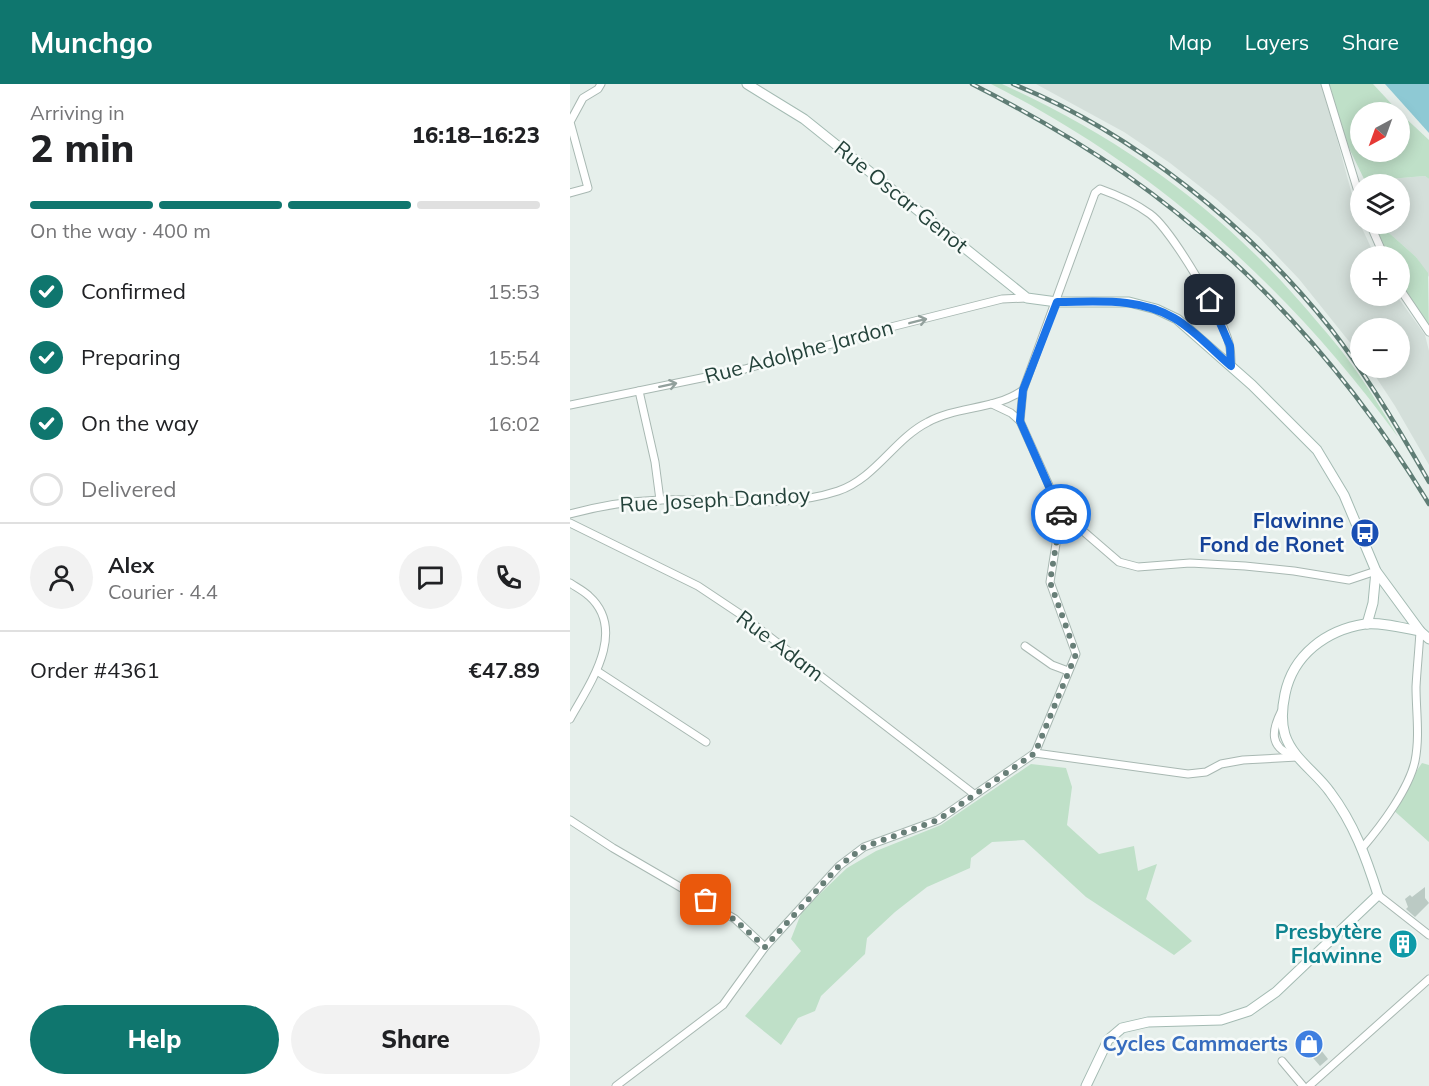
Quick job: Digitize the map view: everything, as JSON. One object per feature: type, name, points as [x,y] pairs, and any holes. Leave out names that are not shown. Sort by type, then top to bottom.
[{"type":"street","points":[[570,193],[588,188],[570,122],[583,98],[598,89],[601,84]]},
{"type":"street","name":"Rue Oscar Genot","points":[[747,84],[804,119],[1027,298]]},
{"type":"street","points":[[1325,84],[1353,174]]},
{"type":"street","points":[[1020,421],[1023,390],[1095,193],[1100,189],[1118,195],[1151,214],[1172,239],[1210,300],[1230,346],[1231,366]]},
{"type":"street","points":[[1027,298],[1057,302],[1129,302],[1156,309],[1177,319],[1284,415],[1322,457],[1344,495],[1376,571],[1420,631],[1429,639]]},
{"type":"street","name":"Rue Adolphe Jardon","points":[[570,405],[745,369],[887,328],[1002,299],[1027,298]]},
{"type":"street","points":[[1410,304],[1429,332]]},
{"type":"street","name":"Rue Joseph Dandoy","points":[[570,514],[597,506],[660,500],[739,502],[797,499],[839,490],[866,476],[911,432],[930,420],[992,404],[1023,390]]},
{"type":"street","points":[[639,391],[655,462],[660,500]]},
{"type":"street","points":[[992,404],[1011,413],[1020,421],[1061,512],[1119,562],[1138,567],[1190,563],[1245,566],[1349,580],[1376,571]]},
{"type":"street","points":[[616,1086],[723,1005],[765,947],[839,866],[864,847],[938,820],[1035,753],[1076,654],[1050,582],[1061,512]]},
{"type":"street","name":"Rue Adam","points":[[570,523],[698,586],[740,614],[974,794]]},
{"type":"street","points":[[1367,624],[1373,603],[1376,571]]},
{"type":"street","points":[[570,583],[590,597],[600,610],[606,626],[606,643],[597,671],[570,719]]},
{"type":"street","points":[[1420,631],[1367,624],[1339,632],[1316,643],[1300,659],[1288,681],[1282,710],[1285,735],[1297,757],[1316,774],[1349,819],[1363,848],[1378,895],[1429,935]]},
{"type":"street","points":[[1363,848],[1397,798],[1415,762],[1418,735],[1416,688],[1420,631]]},
{"type":"street","points":[[1024,645],[1052,665],[1068,671]]},
{"type":"street","points":[[597,671],[706,742]]},
{"type":"street","points":[[1035,753],[1188,774],[1206,772],[1221,764],[1297,757]]},
{"type":"street","points":[[570,820],[613,848],[725,913],[765,947]]},
{"type":"street","points":[[1086,1086],[1108,1040],[1122,1028],[1148,1022],[1221,1020],[1249,1011],[1276,992],[1378,895]]},
{"type":"street","points":[[1309,1086],[1429,978]]},
{"type":"street","points":[[1282,1061],[1303,1086]]},
{"type":"shaded area","points":[[1036,84],[1322,84],[1350,187],[1350,234],[1365,234],[1370,246],[1350,246],[1350,306],[1404,306],[1425,335],[1429,351],[1429,465],[1377,378],[1410,378],[1410,318],[1350,318],[1350,343],[1299,279],[1259,237],[1170,163],[1124,132]]},
{"type":"shaded area","points":[[1425,176],[1429,179],[1429,277],[1410,252],[1410,246],[1404,246],[1390,234],[1410,234],[1410,177]]},
{"type":"green space","points":[[991,84],[1002,84],[1089,129],[1169,181],[1206,210],[1276,275],[1309,312],[1350,362],[1350,375],[1265,282],[1216,236],[1109,153]]},
{"type":"green space","points":[[1325,84],[1373,84],[1390,102],[1350,102],[1350,150],[1335,119]]},
{"type":"green space","points":[[1410,122],[1429,140],[1429,179],[1425,176],[1410,177],[1410,174],[1362,174],[1356,162],[1410,162]]},
{"type":"green space","points":[[1374,234],[1390,234],[1404,246],[1379,246]]},
{"type":"green space","points":[[1410,252],[1428,273],[1429,332],[1410,304]]},
{"type":"green space","points":[[1353,378],[1362,378],[1398,437]]},
{"type":"green space","points":[[1422,763],[1429,765],[1429,842],[1391,808]]},
{"type":"green space","points":[[1031,764],[1066,768],[1072,787],[1067,825],[1099,854],[1134,846],[1138,871],[1157,864],[1146,899],[1192,941],[1174,955],[1086,897],[1024,840],[992,842],[971,858],[970,868],[927,887],[867,938],[865,954],[821,996],[815,1011],[798,1018],[781,1045],[745,1016],[801,951],[791,939],[802,911],[847,868],[876,851],[941,825]]},
{"type":"water","points":[[1385,84],[1429,84],[1429,133],[1410,112],[1410,102],[1401,102]]},
{"type":"building","points":[[1425,887],[1425,898],[1429,903],[1415,917],[1406,909],[1408,907],[1405,899],[1410,895],[1412,897]]},
{"type":"building","name":"Cycles Cammaerts","points":[[1305,1030],[1328,1059],[1320,1066],[1296,1038]]},
{"type":"railway","points":[[972,84],[1050,126],[1107,161],[1214,244],[1294,323],[1331,366],[1399,456],[1429,504]]},
{"type":"railway","points":[[1013,84],[1058,104],[1102,128],[1145,156],[1227,220],[1264,255],[1299,291],[1345,347],[1383,404],[1429,482]]},
{"type":"way so far","points":[[706,900],[735,920],[765,947],[839,866],[864,847],[938,820],[1035,753],[1076,654],[1050,582],[1061,514]]},
{"type":"place","name":"Flawinne Fond de Ronet","points":[[1365,533]]},
{"type":"place","name":"Presbytère Flawinne","points":[[1403,944]]},
{"type":"place","name":"Cycles Cammaerts","points":[[1309,1044]]},
{"type":"route","points":[[1061,514],[1020,421],[1023,390],[1057,302],[1129,302],[1156,309],[1177,319],[1231,366],[1230,346],[1210,300]]}]
